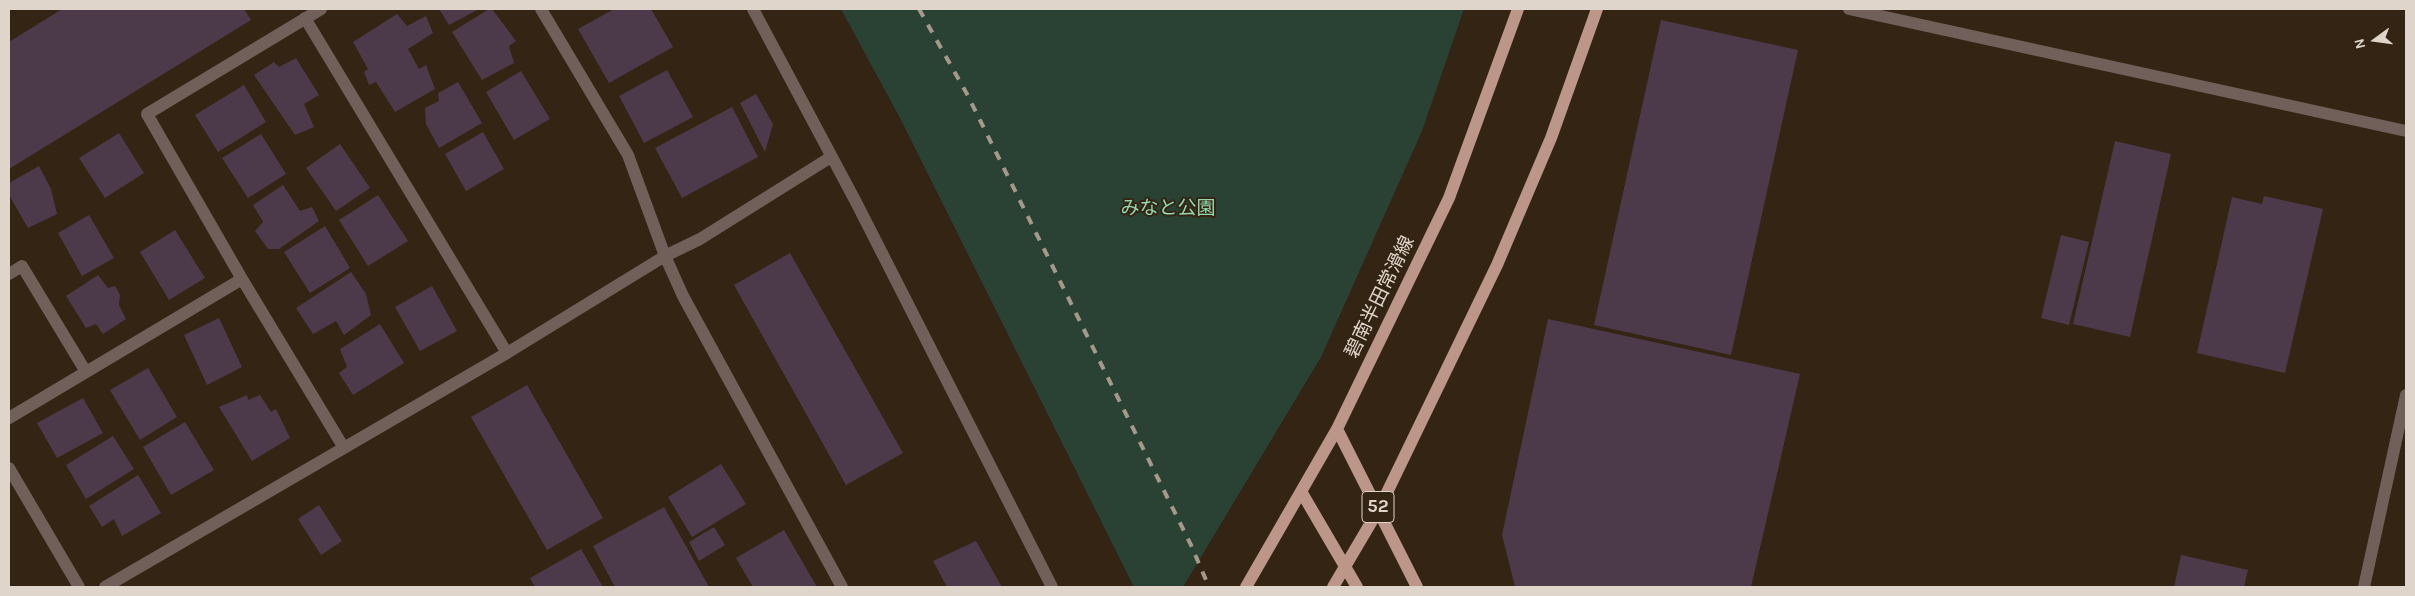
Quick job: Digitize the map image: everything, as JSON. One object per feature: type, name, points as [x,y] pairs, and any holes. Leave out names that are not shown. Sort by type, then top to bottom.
[{"type":"main road","name":"碧南半田常滑線","points":[[1246,587],[1302,493],[1337,429],[1449,198],[1518,9]]},
{"type":"main road","points":[[1333,587],[1346,568],[1379,509],[1496,265],[1551,138],[1597,9]]},
{"type":"main road","name":"52","points":[[1337,429],[1417,587]]},
{"type":"main road","points":[[1302,493],[1357,587]]},
{"type":"street","points":[[321,9],[147,114],[242,279],[344,448]]},
{"type":"street","points":[[541,9],[628,155],[665,256],[683,296],[842,587]]},
{"type":"street","points":[[753,9],[857,204],[1052,587]]},
{"type":"street","points":[[1849,9],[2406,131]]},
{"type":"street","points":[[305,18],[507,353]]},
{"type":"street","points":[[104,587],[507,353],[665,256],[700,239],[831,157]]},
{"type":"street","points":[[9,274],[22,266],[86,372]]},
{"type":"street","points":[[9,418],[242,279]]},
{"type":"street","points":[[2364,587],[2406,395]]},
{"type":"street","points":[[9,468],[79,587]]},
{"type":"green space","name":"みなと公園","points":[[841,9],[1464,9],[1422,131],[1321,357],[1183,587],[1134,587],[900,118]]},
{"type":"building","points":[[62,9],[244,9],[251,20],[9,169],[9,42]]},
{"type":"building","points":[[439,9],[479,9],[449,25]]},
{"type":"building","points":[[492,9],[516,41],[509,46],[514,63],[482,80],[452,32]]},
{"type":"building","points":[[614,9],[651,9],[673,47],[609,83],[578,29]]},
{"type":"building","points":[[397,14],[407,26],[426,16],[433,33],[408,49],[419,69],[426,65],[435,89],[395,112],[376,82],[369,85],[364,72],[368,69],[353,42]]},
{"type":"building","points":[[1661,20],[1798,50],[1731,355],[1594,325]]},
{"type":"building","points":[[296,58],[319,95],[304,104],[314,127],[295,135],[254,75],[274,62],[279,67]]},
{"type":"building","points":[[667,70],[693,117],[644,143],[619,96]]},
{"type":"building","points":[[521,71],[550,119],[514,140],[486,92]]},
{"type":"building","points":[[458,82],[482,123],[439,148],[426,124],[425,108],[439,101],[438,93]]},
{"type":"building","points":[[244,85],[266,122],[218,152],[195,115]]},
{"type":"building","points":[[756,94],[773,124],[765,152],[740,103]]},
{"type":"building","points":[[732,107],[758,157],[682,198],[655,148]]},
{"type":"building","points":[[483,132],[504,169],[466,191],[445,154]]},
{"type":"building","points":[[119,133],[144,173],[105,198],[79,158]]},
{"type":"building","points":[[261,134],[286,174],[248,198],[222,158]]},
{"type":"building","points":[[2115,141],[2171,154],[2130,337],[2073,324]]},
{"type":"building","points":[[340,144],[370,188],[336,211],[306,168]]},
{"type":"building","points":[[39,166],[51,189],[57,214],[28,228],[9,195],[9,183]]},
{"type":"building","points":[[283,185],[300,211],[312,207],[319,221],[279,249],[268,249],[255,231],[263,222],[253,205]]},
{"type":"building","points":[[378,195],[408,241],[368,266],[339,220]]},
{"type":"building","points":[[2264,196],[2323,209],[2285,373],[2197,353],[2232,197],[2262,204]]},
{"type":"building","points":[[89,215],[114,258],[82,276],[58,233]]},
{"type":"building","points":[[325,226],[350,268],[310,293],[284,252]]},
{"type":"building","points":[[175,230],[205,278],[169,300],[140,252]]},
{"type":"building","points":[[2061,235],[2089,242],[2069,325],[2041,318]]},
{"type":"building","points":[[790,253],[903,453],[846,485],[734,285]]},
{"type":"building","points":[[351,272],[366,294],[371,315],[344,335],[336,321],[313,334],[296,308]]},
{"type":"building","points":[[98,275],[108,288],[115,286],[120,295],[119,305],[126,319],[103,334],[96,324],[86,328],[66,296]]},
{"type":"building","points":[[432,286],[457,331],[420,351],[395,307]]},
{"type":"building","points":[[219,318],[242,367],[207,385],[184,335]]},
{"type":"building","points":[[1548,319],[1800,374],[1751,587],[1515,587],[1502,535]]},
{"type":"building","points":[[380,324],[404,363],[353,395],[339,373],[347,367],[340,349]]},
{"type":"building","points":[[148,368],[177,417],[140,440],[110,390]]},
{"type":"building","points":[[527,385],[603,518],[547,550],[471,417]]},
{"type":"building","points":[[247,395],[248,400],[260,395],[271,412],[276,409],[290,438],[252,461],[219,407]]},
{"type":"building","points":[[83,398],[103,433],[57,458],[37,423]]},
{"type":"building","points":[[185,422],[214,470],[171,495],[143,447]]},
{"type":"building","points":[[113,436],[134,469],[86,499],[66,465]]},
{"type":"building","points":[[721,464],[746,504],[692,537],[668,497]]},
{"type":"building","points":[[138,475],[161,513],[122,536],[114,519],[102,527],[89,506]]},
{"type":"building","points":[[319,505],[342,541],[321,555],[298,519]]},
{"type":"building","points":[[664,507],[709,587],[615,587],[593,546]]},
{"type":"building","points":[[714,527],[725,545],[699,561],[689,542]]},
{"type":"building","points":[[784,530],[817,587],[753,587],[736,558]]},
{"type":"building","points":[[976,541],[1002,587],[947,587],[933,561]]},
{"type":"building","points":[[581,549],[603,587],[535,587],[530,578]]},
{"type":"building","points":[[2181,555],[2248,570],[2244,587],[2174,587]]},
{"type":"railway","points":[[919,9],[967,94],[1191,545],[1209,587]]}]
